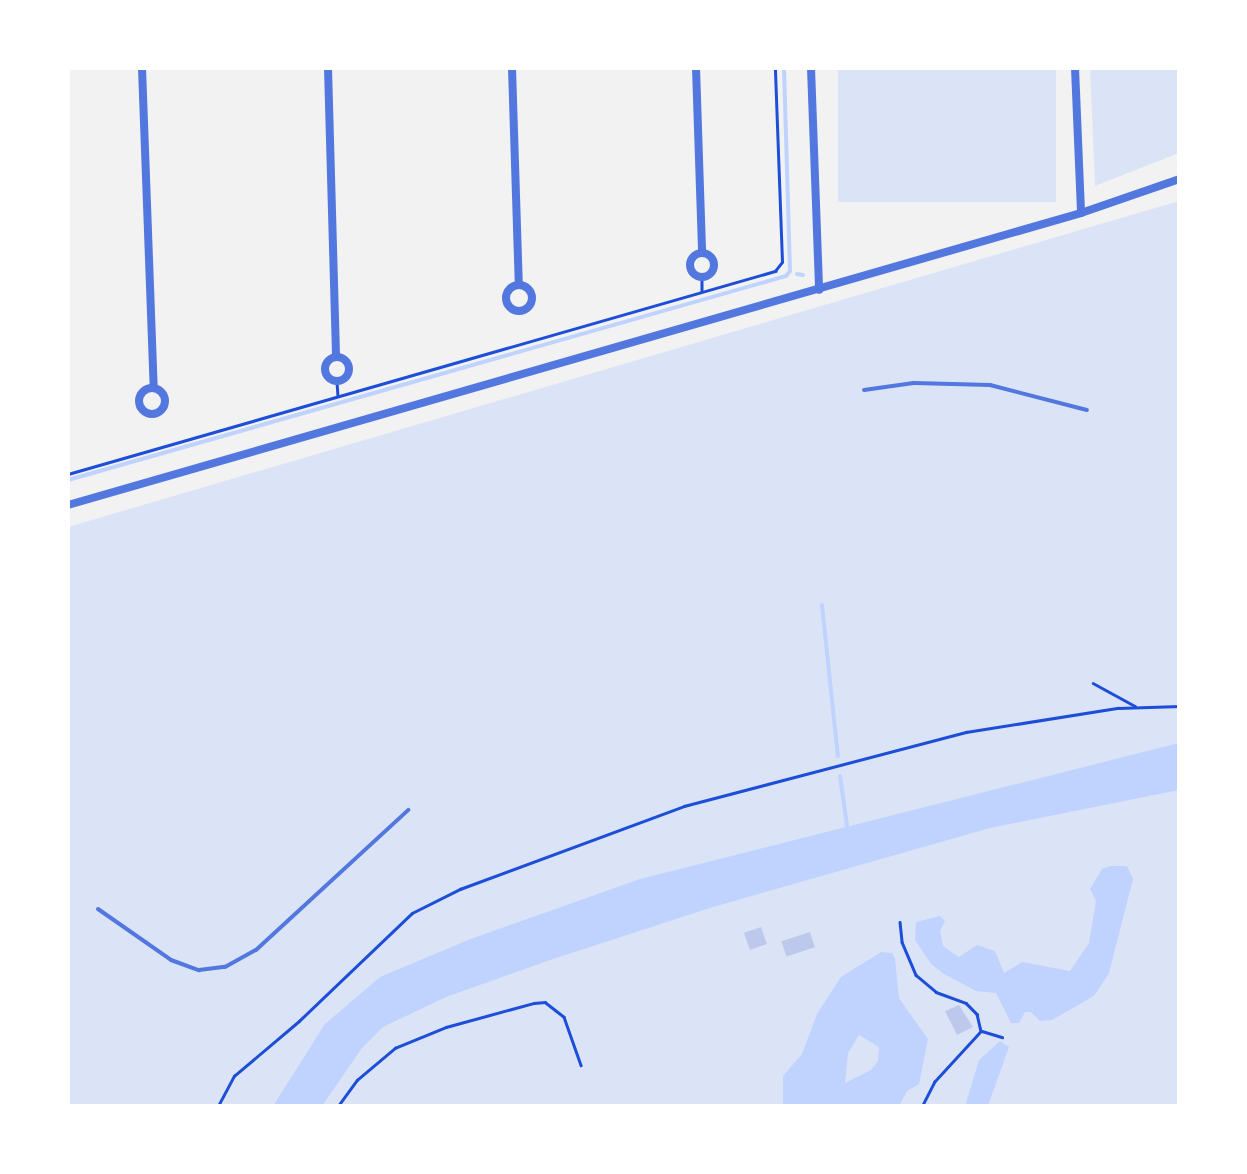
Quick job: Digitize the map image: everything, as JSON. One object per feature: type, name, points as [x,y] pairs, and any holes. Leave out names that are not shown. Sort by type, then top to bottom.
[{"type":"street","points":[[142,68],[154,388]]},
{"type":"street","points":[[328,68],[336,357]]},
{"type":"street","points":[[512,68],[519,285]]},
{"type":"street","points":[[696,68],[702,253],[690,265],[702,277],[710,274],[714,265],[710,256],[702,253]]},
{"type":"street","points":[[811,68],[818,290]]},
{"type":"street","points":[[1076,68],[1081,214]]},
{"type":"street","points":[[68,505],[1081,214],[1180,179]]},
{"type":"street","points":[[336,357],[345,360],[349,369],[346,378],[337,382],[328,378],[324,370],[328,361],[336,357]]},
{"type":"lane","points":[[864,390],[940,382],[990,385],[1087,410]]},
{"type":"lane","points":[[98,909],[172,960],[199,970],[224,967],[256,950],[408,810]]},
{"type":"path","points":[[68,474],[774,271],[782,262],[775,68]]},
{"type":"path","points":[[702,277],[702,292]]},
{"type":"path","points":[[337,382],[338,396]]},
{"type":"path","points":[[1093,684],[1136,707]]},
{"type":"path","points":[[218,1106],[234,1076],[299,1021],[412,913],[460,889],[684,806],[966,732],[1136,707],[1180,706]]},
{"type":"path","points":[[900,922],[902,942],[916,976],[936,992],[966,1003],[977,1014],[981,1031]]},
{"type":"path","points":[[338,1106],[357,1080],[395,1048],[446,1028],[534,1003],[545,1002],[564,1017],[581,1065]]},
{"type":"path","points":[[981,1031],[1002,1037]]},
{"type":"path","points":[[922,1106],[934,1082],[981,1031]]},
{"type":"shaded area","points":[[838,68],[1056,68],[1056,202],[838,202]]},
{"type":"shaded area","points":[[1090,68],[1179,68],[1179,153],[1095,186]]},
{"type":"shaded area","points":[[1179,201],[1179,1106],[68,1106],[68,527]]},
{"type":"water","points":[[1179,743],[1179,790],[990,828],[713,907],[550,960],[446,997],[383,1027],[362,1048],[322,1106],[273,1106],[325,1024],[380,977],[468,940],[640,879]]},
{"type":"water","points":[[1127,866],[1133,879],[1109,973],[1094,996],[1052,1020],[1040,1021],[1031,1012],[1025,1012],[1019,1023],[1011,1023],[996,993],[976,991],[944,974],[931,964],[915,940],[916,922],[940,916],[945,921],[940,931],[943,946],[959,957],[977,945],[995,951],[1004,973],[1022,962],[1070,971],[1089,943],[1096,901],[1090,889],[1102,869]]},
{"type":"water","points":[[881,952],[892,953],[899,998],[928,1039],[919,1084],[907,1091],[899,1106],[783,1106],[783,1076],[802,1054],[817,1014],[841,977]],"holes":[[[859,1035],[879,1047],[878,1061],[871,1070],[845,1083],[848,1053]]]},
{"type":"water","points":[[1000,1041],[1009,1047],[988,1106],[965,1106],[979,1060]]},
{"type":"building","points":[[761,927],[767,944],[750,950],[744,933]]},
{"type":"building","points":[[810,932],[815,947],[786,956],[781,941]]},
{"type":"building","points":[[959,1005],[973,1027],[957,1035],[945,1011]]},
{"type":"waterway","points":[[68,480],[786,276],[790,271],[784,68]]},
{"type":"waterway","points":[[797,274],[803,275]]},
{"type":"waterway","points":[[822,605],[838,756]]},
{"type":"waterway","points":[[840,776],[847,826]]}]
